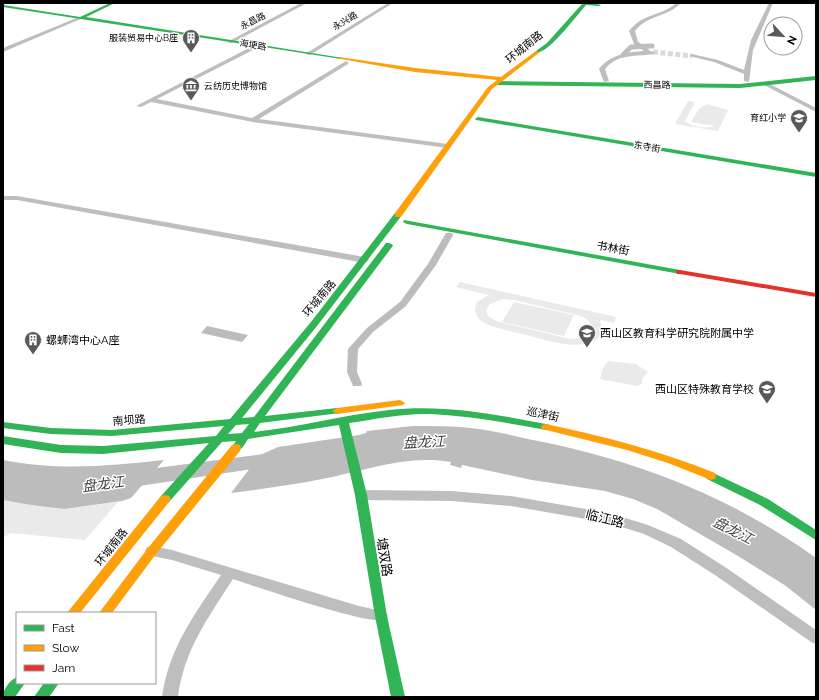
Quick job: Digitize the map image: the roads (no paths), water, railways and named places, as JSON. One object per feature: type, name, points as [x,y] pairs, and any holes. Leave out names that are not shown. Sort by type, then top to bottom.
[{"type":"main road","points":[[78,19],[113,3]]},
{"type":"main road","points":[[581,3],[596,4]]},
{"type":"main road","name":"环城南路","points":[[447,164],[505,81],[549,44],[584,3]]},
{"type":"main road","name":"环城南路","points":[[540,63],[565,39],[596,4]]},
{"type":"main road","name":"海埂路","points":[[3,8],[415,70],[505,81]]},
{"type":"main road","name":"海埂路","points":[[78,19],[251,49],[426,76],[505,81]]},
{"type":"main road","name":"环城南路","points":[[74,612],[163,501],[220,439],[365,260],[490,88],[528,72]]},
{"type":"main road","name":"西昌路","points":[[505,81],[606,81],[816,74]]},
{"type":"main road","name":"西昌路","points":[[505,81],[711,86],[766,84],[816,78]]},
{"type":"main road","name":"东寺街","points":[[478,119],[816,175]]},
{"type":"main road","name":"书林街","points":[[407,222],[816,296]]},
{"type":"main road","points":[[106,612],[152,551],[231,454],[393,240]]},
{"type":"main road","name":"巡津街","points":[[257,420],[398,403],[459,405],[497,410],[593,430],[642,443],[685,457],[718,470],[754,487],[816,525]]},
{"type":"main road","name":"巡津街","points":[[244,437],[389,413],[430,411],[454,412],[506,419],[615,444],[662,458],[713,476],[764,502],[816,536]]},
{"type":"main road","name":"南坝路","points":[[3,425],[51,431],[112,433],[257,420]]},
{"type":"main road","name":"塘双路","points":[[343,421],[361,495],[381,616],[398,697]]},
{"type":"main road","points":[[47,447],[57,440],[57,436],[51,431]]},
{"type":"main road","points":[[3,440],[61,449],[103,450],[244,437]]},
{"type":"main road","points":[[7,697],[17,684]]},
{"type":"main road","points":[[41,697],[51,684]]},
{"type":"street","name":"永昌路","points":[[230,42],[305,3]]},
{"type":"street","name":"永兴路","points":[[308,54],[391,3]]},
{"type":"street","points":[[606,81],[602,69],[606,63],[623,55],[651,50],[636,43],[632,31],[637,23],[648,17],[671,10],[679,3]]},
{"type":"street","points":[[692,56],[722,63],[747,77],[751,44],[771,3]]},
{"type":"street","points":[[3,50],[78,19]]},
{"type":"street","points":[[139,106],[251,49]]},
{"type":"street","points":[[253,120],[346,63]]},
{"type":"street","points":[[766,84],[816,110]]},
{"type":"street","points":[[150,100],[253,120],[448,146]]},
{"type":"street","points":[[3,198],[17,198],[365,260]]},
{"type":"street","name":"临江路","points":[[361,495],[452,496],[511,501],[609,518],[648,530],[676,543],[720,571],[816,638]]},
{"type":"street","points":[[152,551],[359,612],[381,616]]},
{"type":"street","points":[[170,697],[171,680],[181,650],[230,573]]},
{"type":"water","points":[[207,326],[248,335],[242,342],[201,333]]},
{"type":"water","points":[[413,426],[449,426],[481,429],[548,443],[620,462],[654,473],[721,501],[785,537],[816,558],[816,610],[786,586],[657,509],[633,499],[605,491],[532,480],[462,465],[461,468],[450,465],[451,462],[419,460],[386,464],[338,476],[299,483],[231,493],[260,455],[278,447],[359,435],[366,433],[367,431]]},
{"type":"water","points":[[3,460],[44,465],[103,466],[164,460],[131,498],[122,501],[64,509],[3,500]]},
{"type":"waterway","points":[[357,384],[352,372],[353,349],[370,330],[403,304],[432,265],[449,235]]},
{"type":"waterway","name":"盘龙江","points":[[126,480],[279,459]]},
{"type":"tunnel","points":[[653,52],[692,56]]},
{"type":"place","name":"服装贸易中心B座","points":[[191,53]]},
{"type":"place","name":"云纺历史博物馆","points":[[191,101]]},
{"type":"place","name":"育红小学","points":[[799,133]]},
{"type":"place","name":"西山区教育科学研究院附属中学","points":[[587,348]]},
{"type":"place","name":"螺蛳湾中心A座","points":[[33,355]]},
{"type":"place","name":"西山区特殊教育学校","points":[[767,404]]}]
